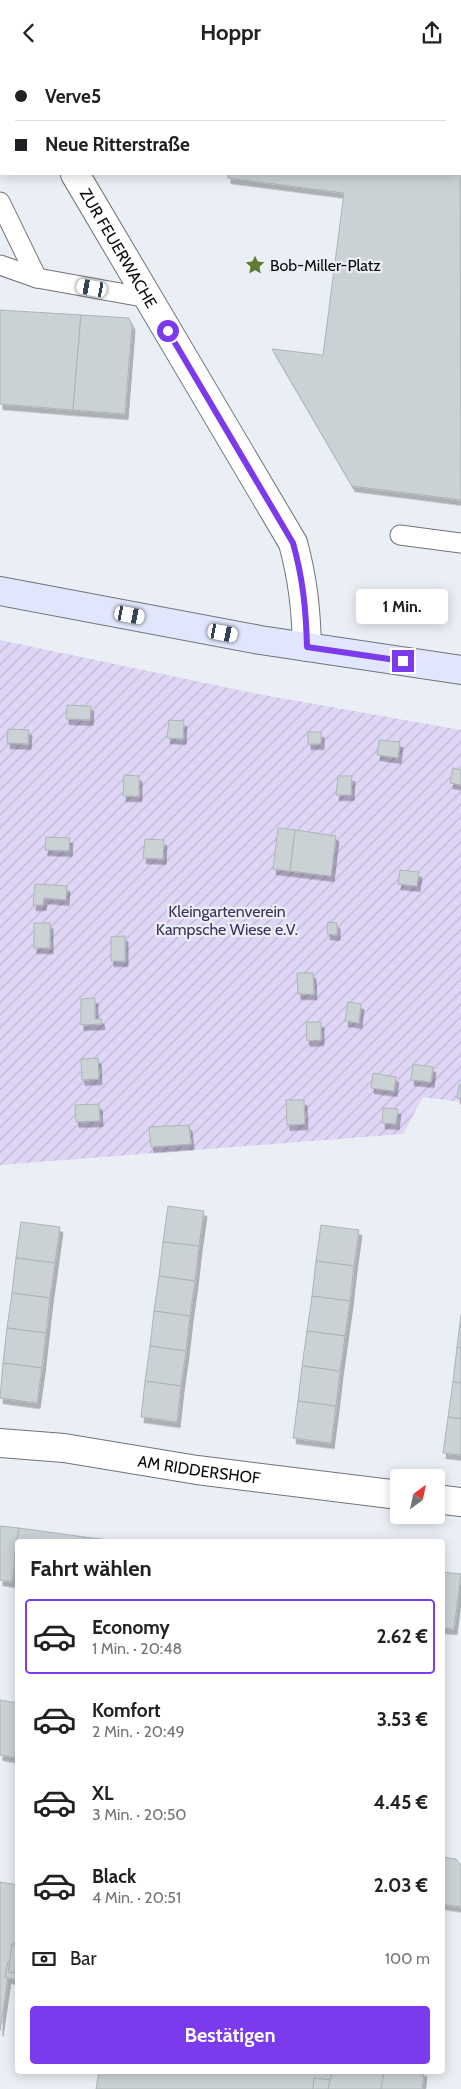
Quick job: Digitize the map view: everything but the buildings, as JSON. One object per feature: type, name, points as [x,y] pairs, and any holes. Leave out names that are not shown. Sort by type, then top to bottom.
[{"type":"main road","points":[[0,591],[307,647],[461,670]]},
{"type":"street","name":"ZUR FEUERWACHE","points":[[76,175],[293,543],[302,578],[306,611],[307,647]]},
{"type":"street","name":"AM RIDDERSHOF","points":[[0,1443],[64,1448],[197,1469],[390,1494]]},
{"type":"street","points":[[445,1500],[461,1502]]},
{"type":"lane","points":[[0,202],[37,278]]},
{"type":"lane","points":[[0,265],[37,278],[148,298]]},
{"type":"lane","points":[[400,535],[461,543]]},
{"type":"green space","name":"Kleingartenverein Kampsche Wiese e.V.","points":[[0,640],[253,693],[461,730],[461,1102],[423,1097],[403,1134],[0,1165]]},
{"type":"place","name":"Bob-Miller-Platz","points":[[255,265]]},
{"type":"route","points":[[168,331],[293,543],[302,578],[306,611],[307,647],[403,661]]}]
